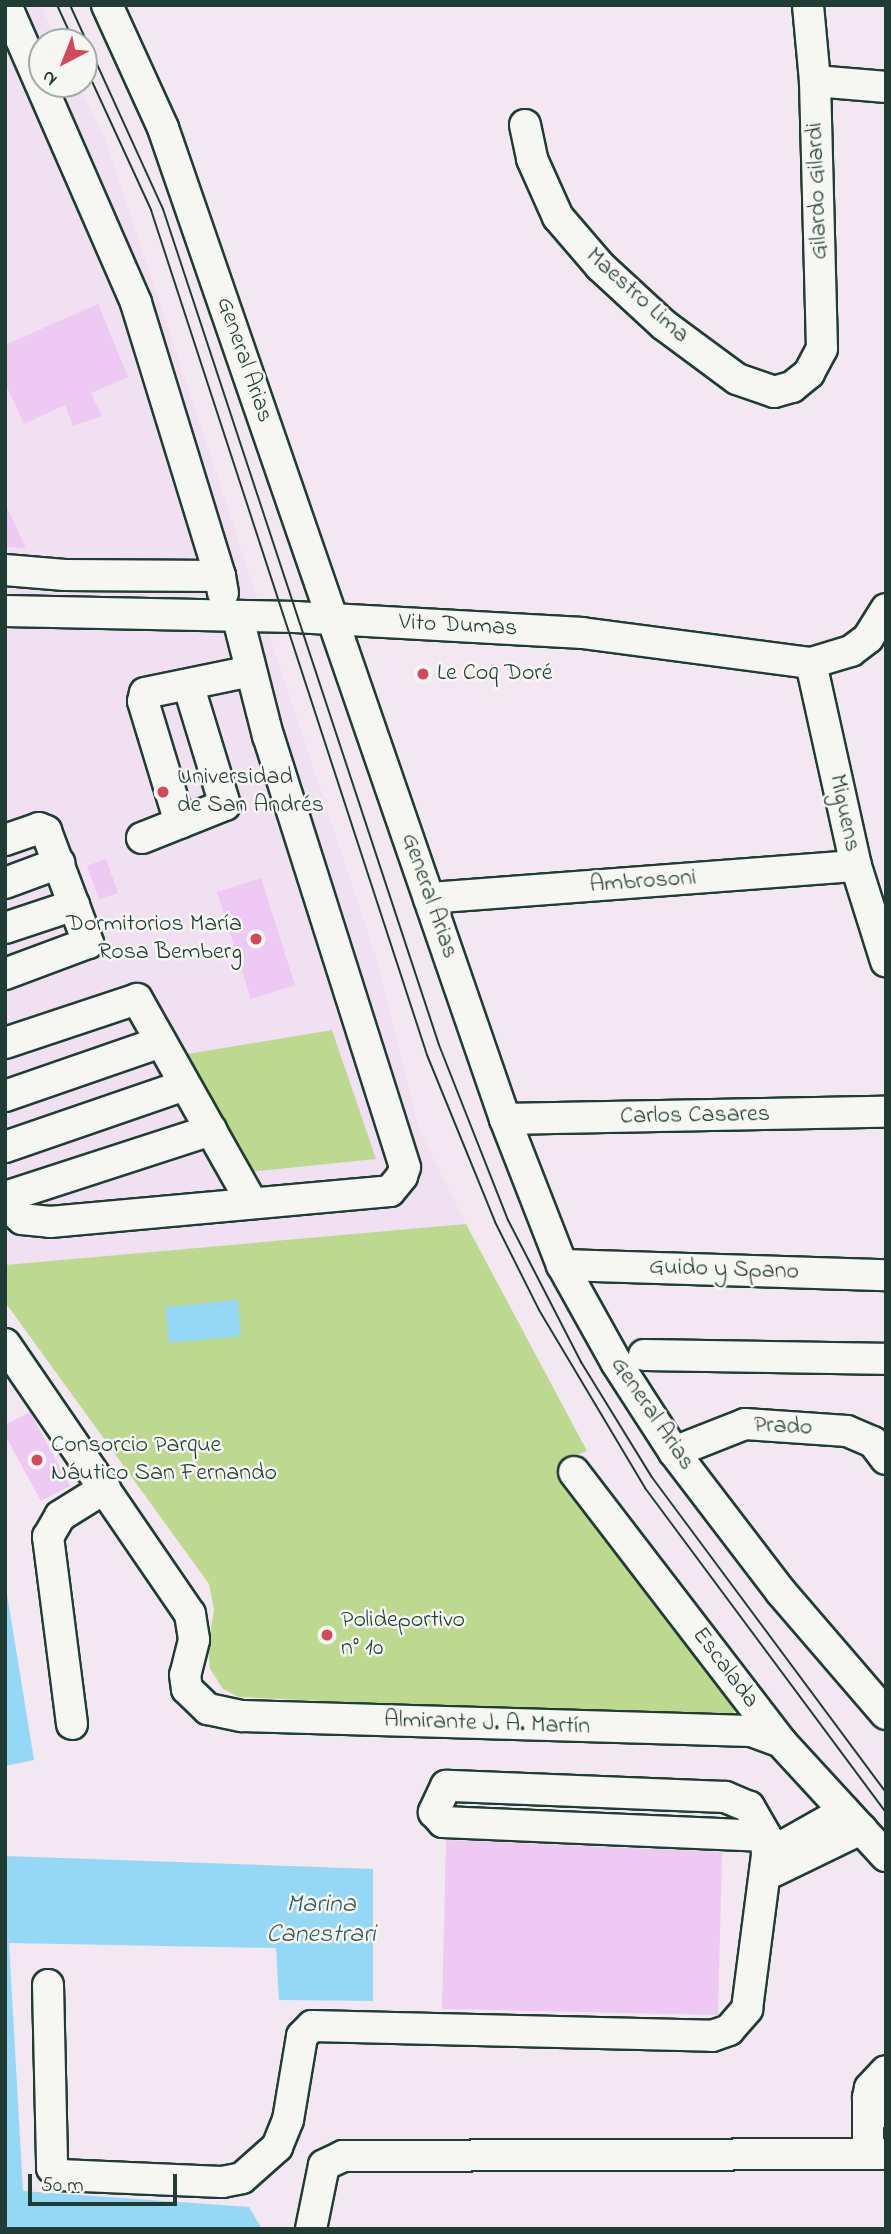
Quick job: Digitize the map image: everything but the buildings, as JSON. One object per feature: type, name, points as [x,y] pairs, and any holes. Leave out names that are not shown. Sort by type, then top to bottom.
[{"type":"street","points":[[5,1203],[22,1219],[50,1222],[390,1191],[405,1167],[136,303],[6,5]]},
{"type":"street","name":"General Arias","points":[[107,5],[163,128],[505,1119],[562,1265],[616,1362],[674,1452],[781,1592],[886,1714]]},
{"type":"street","name":"Gilardo Gilardi","points":[[808,5],[815,81],[822,349],[808,373]]},
{"type":"street","points":[[815,81],[886,86]]},
{"type":"street","name":"Maestro Lima","points":[[525,125],[532,159],[558,217],[600,266],[664,325],[755,389],[774,392],[792,387],[808,373]]},
{"type":"street","points":[[5,570],[65,575],[220,576]]},
{"type":"street","name":"Vito Dumas","points":[[5,611],[335,620],[582,633],[811,663],[851,651],[868,638],[886,609]]},
{"type":"street","name":"Miguens","points":[[811,663],[856,866],[886,961]]},
{"type":"street","points":[[180,823],[143,701],[152,690],[189,687],[251,671]]},
{"type":"street","points":[[142,838],[225,805],[189,687]]},
{"type":"street","points":[[5,840],[38,828],[46,831],[74,905],[86,946],[5,974]]},
{"type":"street","points":[[5,883],[59,863]]},
{"type":"street","name":"Ambrosoni","points":[[429,898],[856,866]]},
{"type":"street","points":[[5,928],[74,905]]},
{"type":"street","points":[[5,1043],[137,999],[253,1203]]},
{"type":"street","points":[[5,1096],[161,1042]]},
{"type":"street","points":[[5,1147],[185,1085]]},
{"type":"street","name":"Carlos Casares","points":[[505,1119],[886,1112]]},
{"type":"street","points":[[5,1197],[211,1130]]},
{"type":"street","points":[[41,1185],[50,1222]]},
{"type":"street","name":"Guido y Spano","points":[[562,1265],[886,1275]]},
{"type":"street","points":[[5,1344],[105,1488],[60,1516],[48,1537],[72,1724]]},
{"type":"street","points":[[644,1355],[886,1359]]},
{"type":"street","name":"Prado","points":[[674,1452],[745,1424],[847,1431],[873,1443],[886,1459]]},
{"type":"street","name":"Escalada","points":[[574,1472],[781,1742],[886,1856]]},
{"type":"street","name":"Almirante J. A. Martín","points":[[105,1488],[190,1614],[194,1640],[185,1675],[187,1689],[194,1701],[223,1715],[751,1731],[781,1742]]},
{"type":"street","points":[[48,1985],[52,2168],[60,2175],[222,2182],[242,2178],[277,2147],[288,2120],[302,2036],[312,2026],[712,2036],[730,2030],[747,2009],[753,1986],[767,1856],[749,1807],[725,1797],[446,1786],[434,1812],[443,1822],[767,1856],[853,1820]]},
{"type":"street","points":[[311,2229],[324,2165],[343,2156],[877,2154],[868,2098],[870,2088],[886,2071]]},
{"type":"street","points":[[868,2098],[886,2122]]},
{"type":"shaded area","name":"Universidad de San Andrés","points":[[5,5],[40,5],[51,28],[28,28],[28,98],[85,98],[106,140],[378,964],[419,1129],[466,1224],[5,1265]]},
{"type":"green space","points":[[332,1030],[376,1159],[248,1172],[187,1054]]},
{"type":"green space","points":[[466,1224],[587,1451],[569,1458],[562,1466],[736,1703],[733,1715],[721,1720],[239,1697],[223,1689],[210,1669],[208,1647],[214,1610],[209,1584],[5,1302],[5,1265]]},
{"type":"water","points":[[238,1300],[241,1336],[169,1343],[165,1307]]},
{"type":"water","points":[[5,1582],[34,1760],[5,1766]]},
{"type":"water","name":"Marina Canestrari","points":[[5,1856],[373,1869],[373,2001],[279,2000],[276,1948],[9,1943],[23,2191],[249,2207],[262,2229],[5,2229]]},
{"type":"tram line","points":[[57,5],[68,28]]},
{"type":"tram line","points":[[70,5],[163,209],[439,1045],[508,1220],[581,1362],[651,1476],[886,1792]]},
{"type":"tram line","points":[[98,95],[151,210],[427,1055],[495,1222],[539,1310],[645,1488],[886,1812]]},
{"type":"place","name":"Le Coq Doré","points":[[423,674]]},
{"type":"place","name":"Universidad de San Andrés","points":[[163,792]]},
{"type":"place","name":"Dormitorios María Rosa Bemberg","points":[[256,939]]},
{"type":"place","name":"Consorcio Parque Náutico San Fernando","points":[[37,1460]]},
{"type":"place","name":"Polideportivo n° 10","points":[[327,1635]]}]
